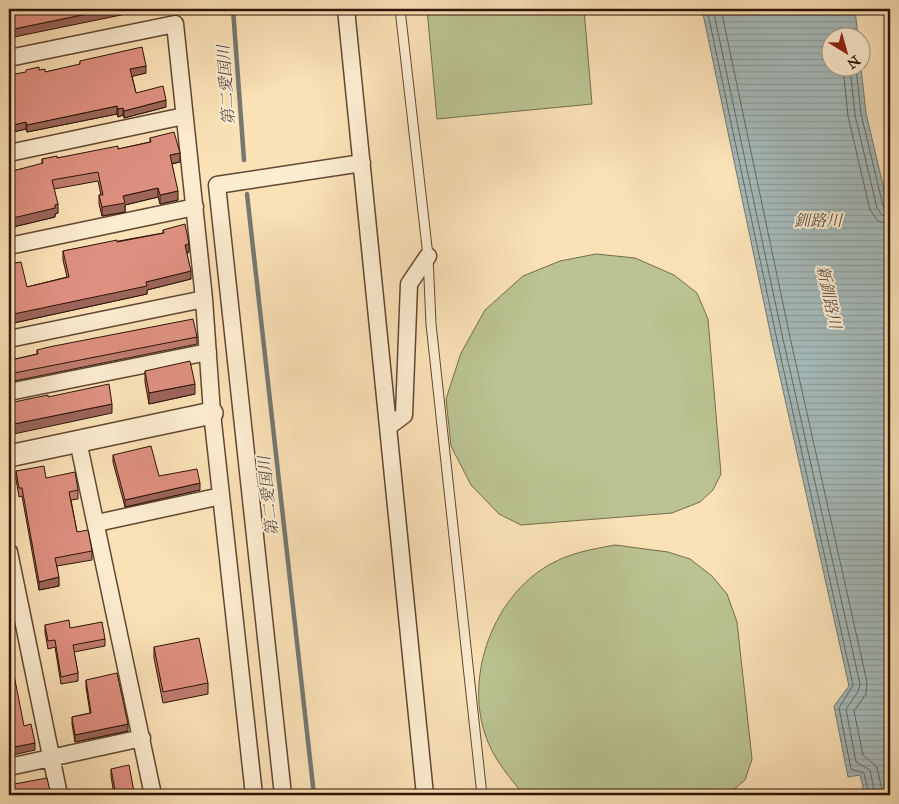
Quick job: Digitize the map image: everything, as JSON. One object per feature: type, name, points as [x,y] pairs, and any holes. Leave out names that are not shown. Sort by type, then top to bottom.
[{"type":"street","points":[[346,9],[425,795]]},
{"type":"street","points":[[9,58],[175,24],[204,299],[212,413],[254,795]]},
{"type":"street","points":[[9,152],[184,116]]},
{"type":"street","points":[[282,795],[217,185],[362,163]]},
{"type":"street","points":[[9,246],[195,208]]},
{"type":"street","points":[[388,427],[404,414],[409,284],[428,256]]},
{"type":"street","points":[[9,339],[204,299]]},
{"type":"street","points":[[9,392],[208,352]]},
{"type":"street","points":[[9,456],[212,413]]},
{"type":"street","points":[[78,441],[153,795]]},
{"type":"street","points":[[97,524],[221,496]]},
{"type":"street","points":[[9,552],[59,795]]},
{"type":"street","points":[[9,767],[142,738]]},
{"type":"lane","points":[[400,9],[428,256],[431,324],[482,795]]},
{"type":"green space","points":[[427,9],[584,9],[592,104],[437,119]]},
{"type":"green space","points":[[596,254],[635,258],[674,275],[697,293],[708,319],[721,474],[713,490],[700,502],[672,513],[521,525],[499,514],[471,485],[451,446],[446,399],[461,353],[485,310],[523,276],[560,261]]},
{"type":"green space","points":[[615,545],[668,552],[690,559],[712,576],[727,594],[737,622],[752,759],[745,780],[729,794],[524,795],[492,751],[485,734],[480,711],[479,687],[482,662],[499,616],[513,596],[530,579],[549,565],[573,554]]},
{"type":"water","name":"釧路川","points":[[702,9],[855,9],[857,28],[822,28],[822,78],[862,78],[866,113],[890,215],[890,795],[865,795],[860,775],[848,777],[834,706],[849,686],[772,341]]},
{"type":"building","points":[[9,9],[111,9],[9,30]]},
{"type":"building","points":[[142,47],[146,66],[130,69],[136,93],[163,86],[166,100],[124,111],[123,108],[118,109],[117,106],[27,125],[26,122],[9,126],[9,75],[39,67],[39,70],[45,69],[45,72],[80,64],[80,61]]},
{"type":"building","points":[[174,132],[180,153],[170,155],[178,191],[160,195],[158,188],[123,196],[125,203],[102,207],[99,195],[103,195],[98,172],[52,180],[58,204],[55,205],[55,208],[9,219],[9,172],[43,163],[42,159],[57,156],[57,158],[118,146],[118,149],[151,142],[150,138]]},
{"type":"building","points":[[185,224],[189,244],[185,245],[191,271],[146,282],[147,286],[9,315],[9,264],[21,262],[27,287],[69,277],[63,251],[164,233],[163,230]]},
{"type":"building","points":[[193,319],[197,337],[9,374],[9,349],[11,360],[38,354],[37,350],[49,347]]},
{"type":"building","points":[[190,361],[195,384],[149,393],[145,371]]},
{"type":"building","points":[[109,384],[112,404],[9,425],[9,403]]},
{"type":"building","points":[[151,446],[159,476],[197,469],[200,483],[125,500],[113,455]]},
{"type":"building","points":[[44,466],[46,478],[75,472],[78,490],[69,492],[77,532],[88,530],[92,551],[55,558],[59,577],[39,582],[22,488],[19,488],[16,471]]},
{"type":"building","points":[[69,620],[70,628],[102,622],[105,639],[73,645],[78,673],[61,677],[55,640],[48,641],[45,625]]},
{"type":"building","points":[[199,638],[208,683],[163,692],[154,647]]},
{"type":"building","points":[[9,646],[24,726],[31,724],[35,743],[9,748]]},
{"type":"building","points":[[117,673],[128,724],[75,735],[72,717],[91,713],[86,680]]},
{"type":"building","points":[[129,765],[134,792],[138,791],[139,795],[116,795],[111,769]]},
{"type":"building","points":[[47,778],[51,795],[9,795],[9,785]]},
{"type":"waterway","name":"第二愛国川","points":[[233,9],[244,160]]},
{"type":"waterway","name":"第二愛国川","points":[[247,194],[314,795]]},
{"type":"water label","name":"新釧路川","points":[[829,297]]}]
